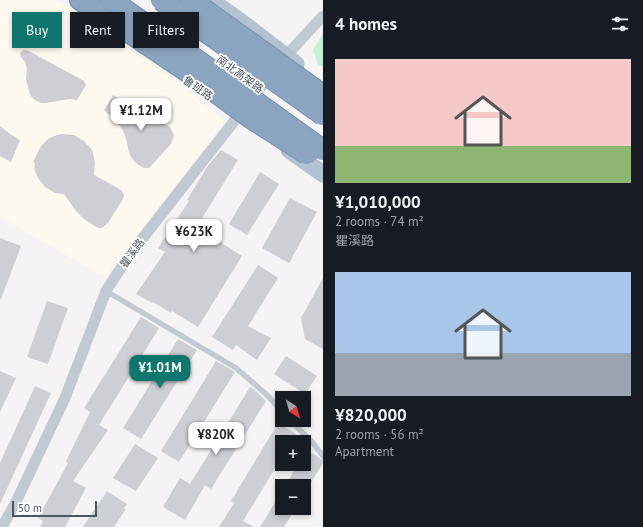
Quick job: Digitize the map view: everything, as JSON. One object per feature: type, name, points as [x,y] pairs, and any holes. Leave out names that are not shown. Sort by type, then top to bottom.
[{"type":"highway","points":[[80,0],[192,75],[249,117],[323,163]]},
{"type":"highway","points":[[111,0],[323,150]]},
{"type":"highway","name":"南北高架路","points":[[136,0],[323,135]]},
{"type":"highway","name":"南北高架路","points":[[162,0],[323,115]]},
{"type":"highway","points":[[191,0],[323,95]]},
{"type":"main road","name":"鲁班路","points":[[75,0],[78,4],[97,17],[242,110],[323,156]]},
{"type":"main road","name":"鲁班路","points":[[93,0],[160,42],[242,110],[323,174]]},
{"type":"main road","points":[[178,0],[323,106]]},
{"type":"main road","points":[[210,0],[236,18],[323,85]]},
{"type":"street","name":"瞿溪路","points":[[2,527],[16,502],[65,398],[106,291],[128,257],[242,110],[285,56],[323,16]]},
{"type":"lane","points":[[106,291],[236,368],[275,404]]},
{"type":"lane","points":[[297,427],[323,456]]},
{"type":"shaded area","points":[[0,0],[58,0],[75,12],[70,12],[70,48],[125,48],[125,46],[179,83],[225,121],[104,277],[0,217]]},
{"type":"green space","points":[[323,33],[323,67],[318,64],[313,50]]},
{"type":"building","points":[[23,50],[27,50],[84,81],[86,85],[77,100],[69,99],[41,103],[35,100],[30,95],[26,79],[27,69],[25,62],[20,56]]},
{"type":"building","points":[[113,95],[170,127],[174,135],[171,144],[149,168],[140,166],[131,157],[122,129],[104,110]]},
{"type":"building","points":[[0,126],[20,140],[11,162],[0,156]]},
{"type":"building","points":[[61,134],[74,135],[84,141],[92,150],[95,162],[94,175],[118,188],[124,195],[108,223],[102,228],[98,228],[85,220],[76,211],[64,194],[55,193],[45,187],[38,178],[34,168],[35,163],[33,162],[41,146],[49,138]]},
{"type":"building","points":[[221,150],[238,160],[202,218],[214,225],[209,235],[242,256],[198,327],[172,311],[171,313],[136,294],[165,252],[158,248],[189,201],[187,200],[207,167]]},
{"type":"building","points":[[260,172],[279,184],[247,235],[229,224]]},
{"type":"building","points":[[290,198],[317,212],[289,263],[262,248]]},
{"type":"building","points":[[0,238],[21,246],[1,299],[0,299]]},
{"type":"building","points":[[258,265],[278,278],[248,326],[271,338],[257,360],[236,345],[233,350],[212,337]]},
{"type":"building","points":[[323,278],[323,349],[305,339],[301,318]]},
{"type":"building","points":[[47,301],[68,308],[48,364],[27,357]]},
{"type":"building","points":[[141,317],[159,328],[99,425],[108,430],[73,481],[86,488],[65,527],[40,527],[43,521],[38,518],[68,463],[66,461],[90,412],[84,408]]},
{"type":"building","points":[[178,339],[197,350],[141,439],[123,428]]},
{"type":"building","points":[[286,356],[317,376],[307,391],[300,391],[274,374]]},
{"type":"building","points":[[216,361],[235,372],[179,462],[161,451]]},
{"type":"building","points":[[0,371],[16,378],[0,412]]},
{"type":"building","points":[[35,386],[51,393],[0,504],[0,463]]},
{"type":"building","points":[[250,387],[266,401],[211,489],[205,485],[185,520],[163,507],[180,478],[190,484]]},
{"type":"building","points":[[276,427],[285,427],[296,434],[275,435],[275,468],[243,521],[254,527],[219,527],[234,503],[231,501]]},
{"type":"building","points":[[135,444],[158,458],[136,491],[113,478]]},
{"type":"building","points":[[311,452],[323,460],[323,463],[311,483],[311,479],[289,479],[294,471],[311,471]]},
{"type":"building","points":[[107,491],[127,504],[124,509],[126,509],[114,527],[83,527]]},
{"type":"building","points":[[275,502],[275,515],[292,515],[284,527],[260,527]]}]
